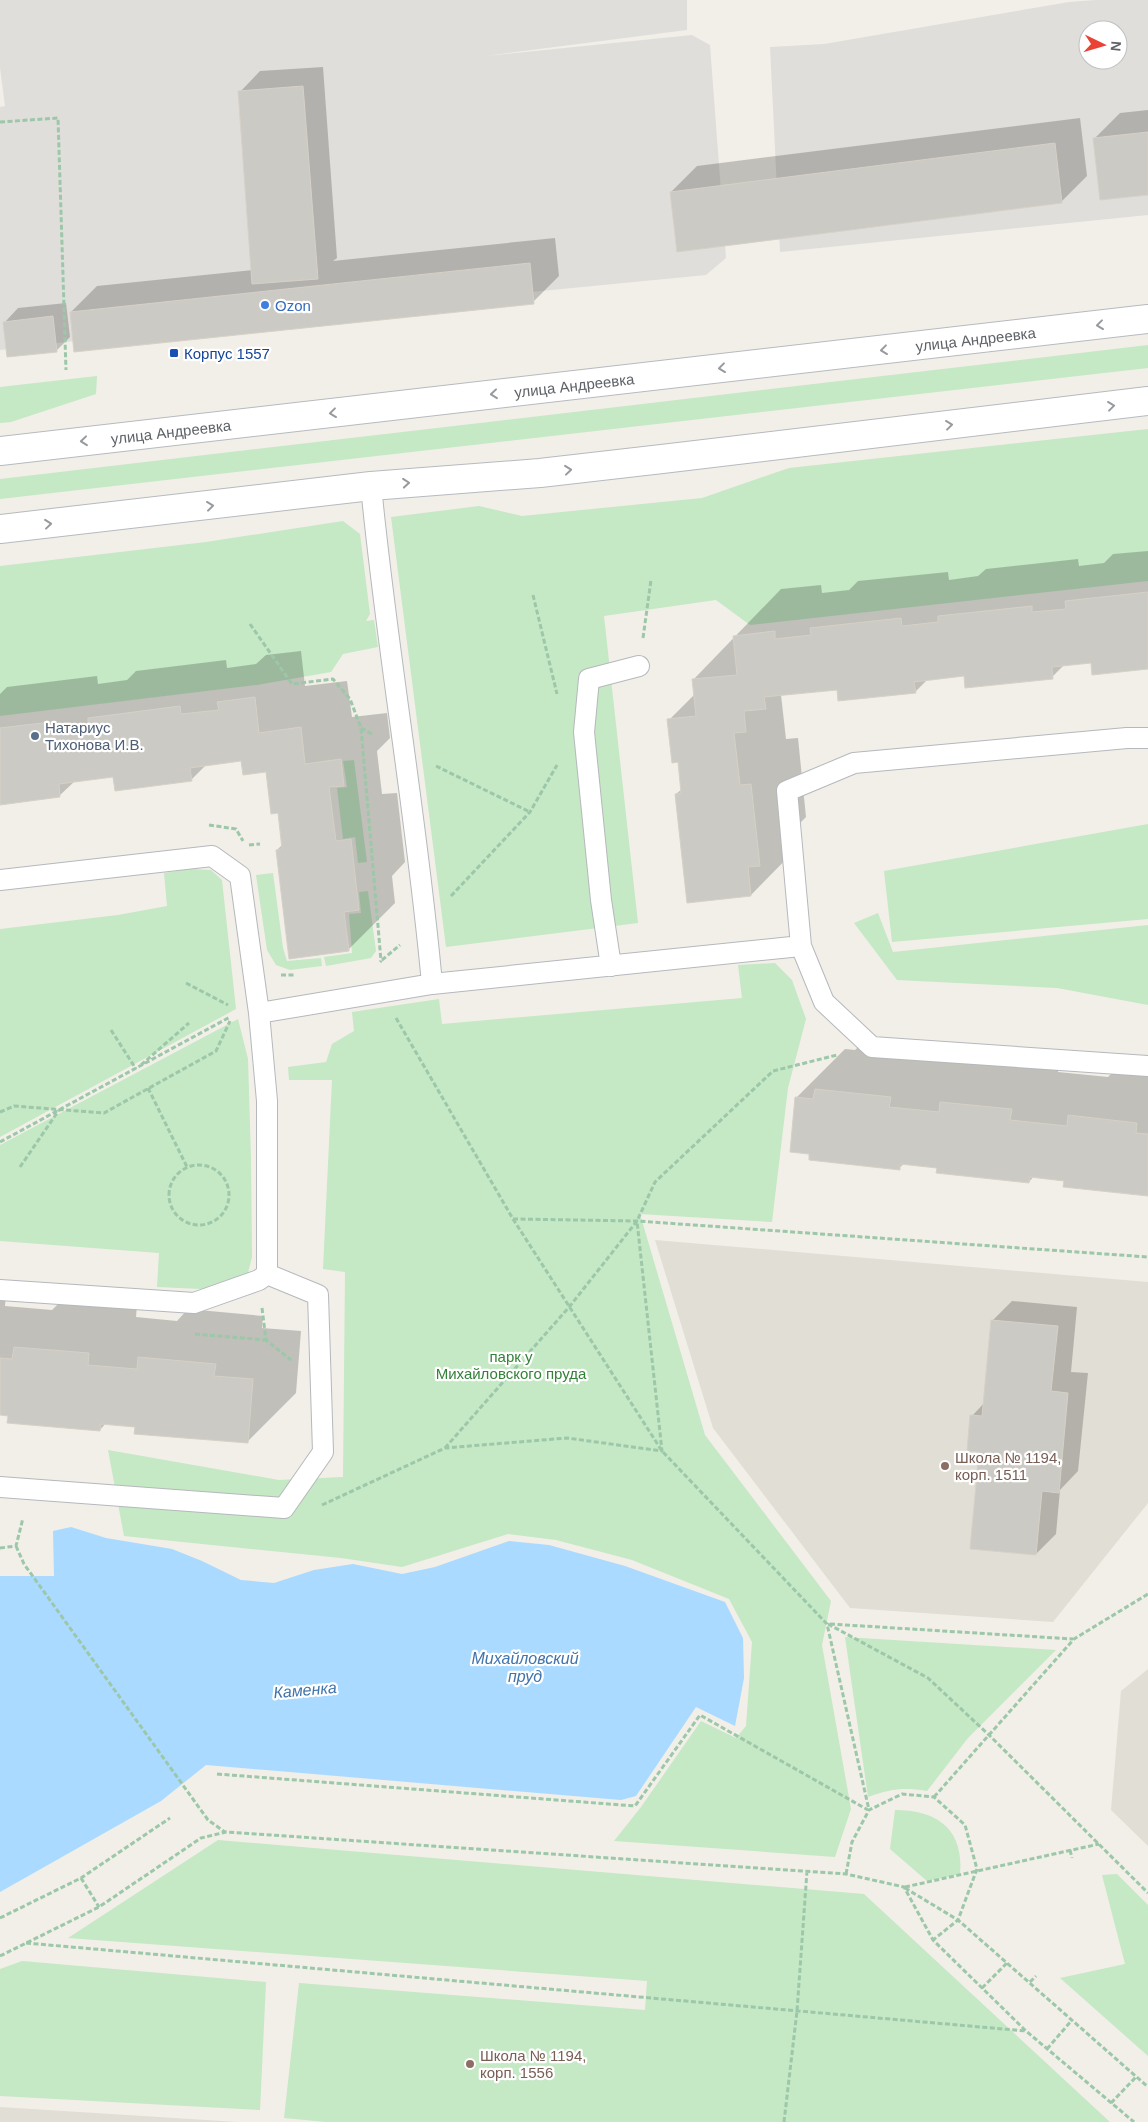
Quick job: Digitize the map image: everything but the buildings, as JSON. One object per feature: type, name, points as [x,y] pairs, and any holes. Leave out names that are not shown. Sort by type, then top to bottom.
[{"type":"main road","name":"улица Андреевка","points":[[0,451],[1148,319]]},
{"type":"main road","points":[[0,529],[370,486],[559,471],[1148,401]]},
{"type":"lane","points":[[370,486],[380,579],[426,922],[432,984]]},
{"type":"lane","points":[[611,966],[584,732],[589,679],[639,666]]},
{"type":"lane","points":[[1148,738],[1127,738],[854,763],[787,791],[801,946],[824,1002],[872,1047],[1148,1066]]},
{"type":"lane","points":[[0,880],[212,856],[240,876],[259,1013],[267,1101],[267,1274]]},
{"type":"lane","points":[[259,1013],[387,990],[432,984],[801,946]]},
{"type":"lane","points":[[0,1290],[194,1303],[259,1280],[267,1274]]},
{"type":"lane","points":[[0,1487],[284,1508],[323,1452],[318,1295],[267,1274]]},
{"type":"path","points":[[0,122],[58,118],[66,370]]},
{"type":"path","points":[[639,666],[651,580]]},
{"type":"path","points":[[533,595],[558,700]]},
{"type":"path","points":[[250,624],[292,684],[333,679],[350,699],[361,728],[381,961]]},
{"type":"path","points":[[361,728],[530,812]]},
{"type":"path","points":[[584,732],[569,748],[530,812],[426,922],[381,961],[368,966],[387,990],[394,1014],[513,1219],[662,1451],[827,1624],[928,1678],[989,1735],[1148,1893]]},
{"type":"path","points":[[204,826],[214,825],[236,830],[246,846],[260,844]]},
{"type":"path","points":[[274,972],[284,975],[303,974]]},
{"type":"path","points":[[186,983],[240,1011],[259,1013],[284,975]]},
{"type":"path","points":[[0,1112],[14,1106],[59,1109],[104,1113],[216,1051],[233,1015],[136,1069],[59,1109],[0,1142]]},
{"type":"path","points":[[136,1069],[189,1023]]},
{"type":"path","points":[[111,1030],[136,1069]]},
{"type":"path","points":[[445,1448],[570,1306],[637,1222],[655,1182],[773,1071],[872,1047]]},
{"type":"path","points":[[148,1088],[187,1167]]},
{"type":"path","points":[[20,1167],[59,1109]]},
{"type":"path","points":[[205,1165],[220,1173],[229,1188],[228,1206],[218,1220],[202,1227],[184,1223],[172,1211],[168,1194],[173,1178],[187,1167],[205,1165]]},
{"type":"path","points":[[513,1219],[637,1222],[1148,1257]]},
{"type":"path","points":[[637,1222],[662,1451]]},
{"type":"path","points":[[16,1546],[24,1564],[208,1820],[226,1832]]},
{"type":"path","points":[[934,1797],[1074,1639],[1148,1594]]},
{"type":"path","points":[[827,1624],[1074,1639]]},
{"type":"path","points":[[827,1624],[868,1810]]},
{"type":"path","points":[[217,1774],[635,1806],[700,1715],[868,1810]]},
{"type":"path","points":[[846,1874],[852,1842],[868,1810],[902,1794],[934,1797],[965,1826],[977,1869],[958,1920],[933,1940]]},
{"type":"path","points":[[0,1918],[82,1878],[170,1818]]},
{"type":"path","points":[[0,1956],[99,1907],[200,1838],[226,1832],[846,1874],[904,1887],[958,1920],[1148,2086]]},
{"type":"path","points":[[904,1887],[977,1869],[1099,1844]]},
{"type":"path","points":[[1070,1850],[1072,1858]]},
{"type":"path","points":[[784,2122],[797,2010],[807,1871]]},
{"type":"path","points":[[82,1878],[99,1907]]},
{"type":"path","points":[[904,1887],[933,1940],[1026,2031],[1134,2122]]},
{"type":"path","points":[[25,1943],[1026,2031]]},
{"type":"path","points":[[982,1988],[1007,1963]]},
{"type":"path","points":[[1030,1982],[1036,1976]]},
{"type":"path","points":[[1047,2049],[1072,2020]]},
{"type":"path","points":[[1111,2103],[1136,2077]]},
{"type":"shaded area","points":[[0,0],[687,0],[687,30],[485,56],[692,35],[710,45],[726,258],[706,275],[256,319],[0,350],[0,107],[5,106],[0,68]]},
{"type":"shaded area","points":[[1148,0],[1148,215],[780,252],[770,47],[824,44],[1069,2]]},
{"type":"shaded area","name":"Школа № 1194, корп. 1511","points":[[655,1240],[1148,1282],[1148,1503],[1053,1622],[850,1608],[713,1428]]},
{"type":"shaded area","points":[[1148,1669],[1148,1846],[1111,1810],[1121,1691]]},
{"type":"shaded area","points":[[0,2107],[238,2122],[0,2122]]},
{"type":"green space","points":[[1148,345],[1148,368],[0,499],[0,479]]},
{"type":"green space","points":[[97,376],[96,394],[11,422],[0,423],[0,387]]},
{"type":"green space","points":[[1148,429],[1148,581],[750,625],[716,600],[604,616],[638,923],[446,947],[391,517],[479,506],[522,516],[702,498],[789,468]]},
{"type":"green space","points":[[343,521],[360,534],[370,614],[366,621],[374,620],[378,647],[343,654],[331,672],[257,685],[0,716],[0,566],[206,542]]},
{"type":"green space","points":[[354,760],[367,862],[358,863],[355,837],[343,839],[337,788],[347,787],[343,761]]},
{"type":"green space","points":[[1148,824],[1148,919],[892,942],[884,871]]},
{"type":"green space","points":[[191,869],[211,870],[222,880],[236,1009],[0,1137],[0,929],[118,915],[167,906],[164,873]]},
{"type":"green space","points":[[273,873],[283,948],[287,961],[321,958],[322,966],[290,970],[276,965],[267,950],[256,875]]},
{"type":"green space","points":[[368,891],[376,951],[371,958],[326,966],[324,957],[352,953],[349,914],[361,913],[359,892]]},
{"type":"green space","points":[[878,913],[893,952],[1148,925],[1148,1005],[1057,988],[897,980],[854,923]]},
{"type":"green space","name":"парк у Михайловского пруда","points":[[775,963],[792,980],[806,1019],[788,1088],[772,1222],[640,1214],[705,1435],[831,1601],[822,1645],[851,1809],[835,1857],[614,1841],[641,1807],[701,1721],[736,1738],[746,1726],[752,1642],[729,1599],[632,1560],[556,1540],[508,1534],[402,1567],[341,1558],[124,1536],[108,1450],[279,1480],[343,1477],[345,1272],[323,1269],[332,1080],[289,1080],[288,1067],[326,1062],[332,1044],[354,1031],[352,1012],[439,999],[442,1024],[742,998],[738,965]]},
{"type":"green space","points":[[238,1019],[248,1059],[252,1257],[246,1281],[223,1290],[157,1287],[159,1253],[0,1241],[0,1145]]},
{"type":"green space","points":[[845,1637],[1056,1650],[968,1738],[927,1791],[897,1790],[868,1797]]},
{"type":"green space","points":[[895,1810],[923,1814],[935,1818],[945,1825],[957,1845],[960,1858],[960,1874],[927,1881],[890,1849]]},
{"type":"green space","points":[[218,1840],[864,1894],[1110,2122],[326,2122],[284,2118],[299,1983],[645,2010],[647,1981],[68,1938]]},
{"type":"green space","points":[[1117,1874],[1148,1905],[1148,2056],[1060,1978],[1125,1964],[1102,1875]]},
{"type":"green space","points":[[22,1961],[266,1982],[260,2110],[0,2096],[0,1969]]},
{"type":"water","name":"Михайловский пруд","points":[[71,1527],[106,1538],[172,1549],[241,1580],[274,1583],[314,1570],[353,1564],[402,1574],[435,1567],[509,1541],[549,1545],[625,1566],[725,1602],[743,1638],[744,1678],[735,1726],[696,1707],[636,1796],[621,1800],[206,1765],[161,1801],[0,1892],[0,1576],[54,1576],[53,1531]]},
{"type":"place","name":"Ozon","points":[[265,305]]},
{"type":"place","name":"Корпус 1557","points":[[174,353]]},
{"type":"place","name":"Натариус Тихонова И.В.","points":[[35,736]]},
{"type":"place","name":"Школа № 1194, корп. 1511","points":[[945,1466]]},
{"type":"place","name":"Школа № 1194, корп. 1556","points":[[470,2064]]},
{"type":"water label","name":"Каменка","points":[[305,1690]]}]
